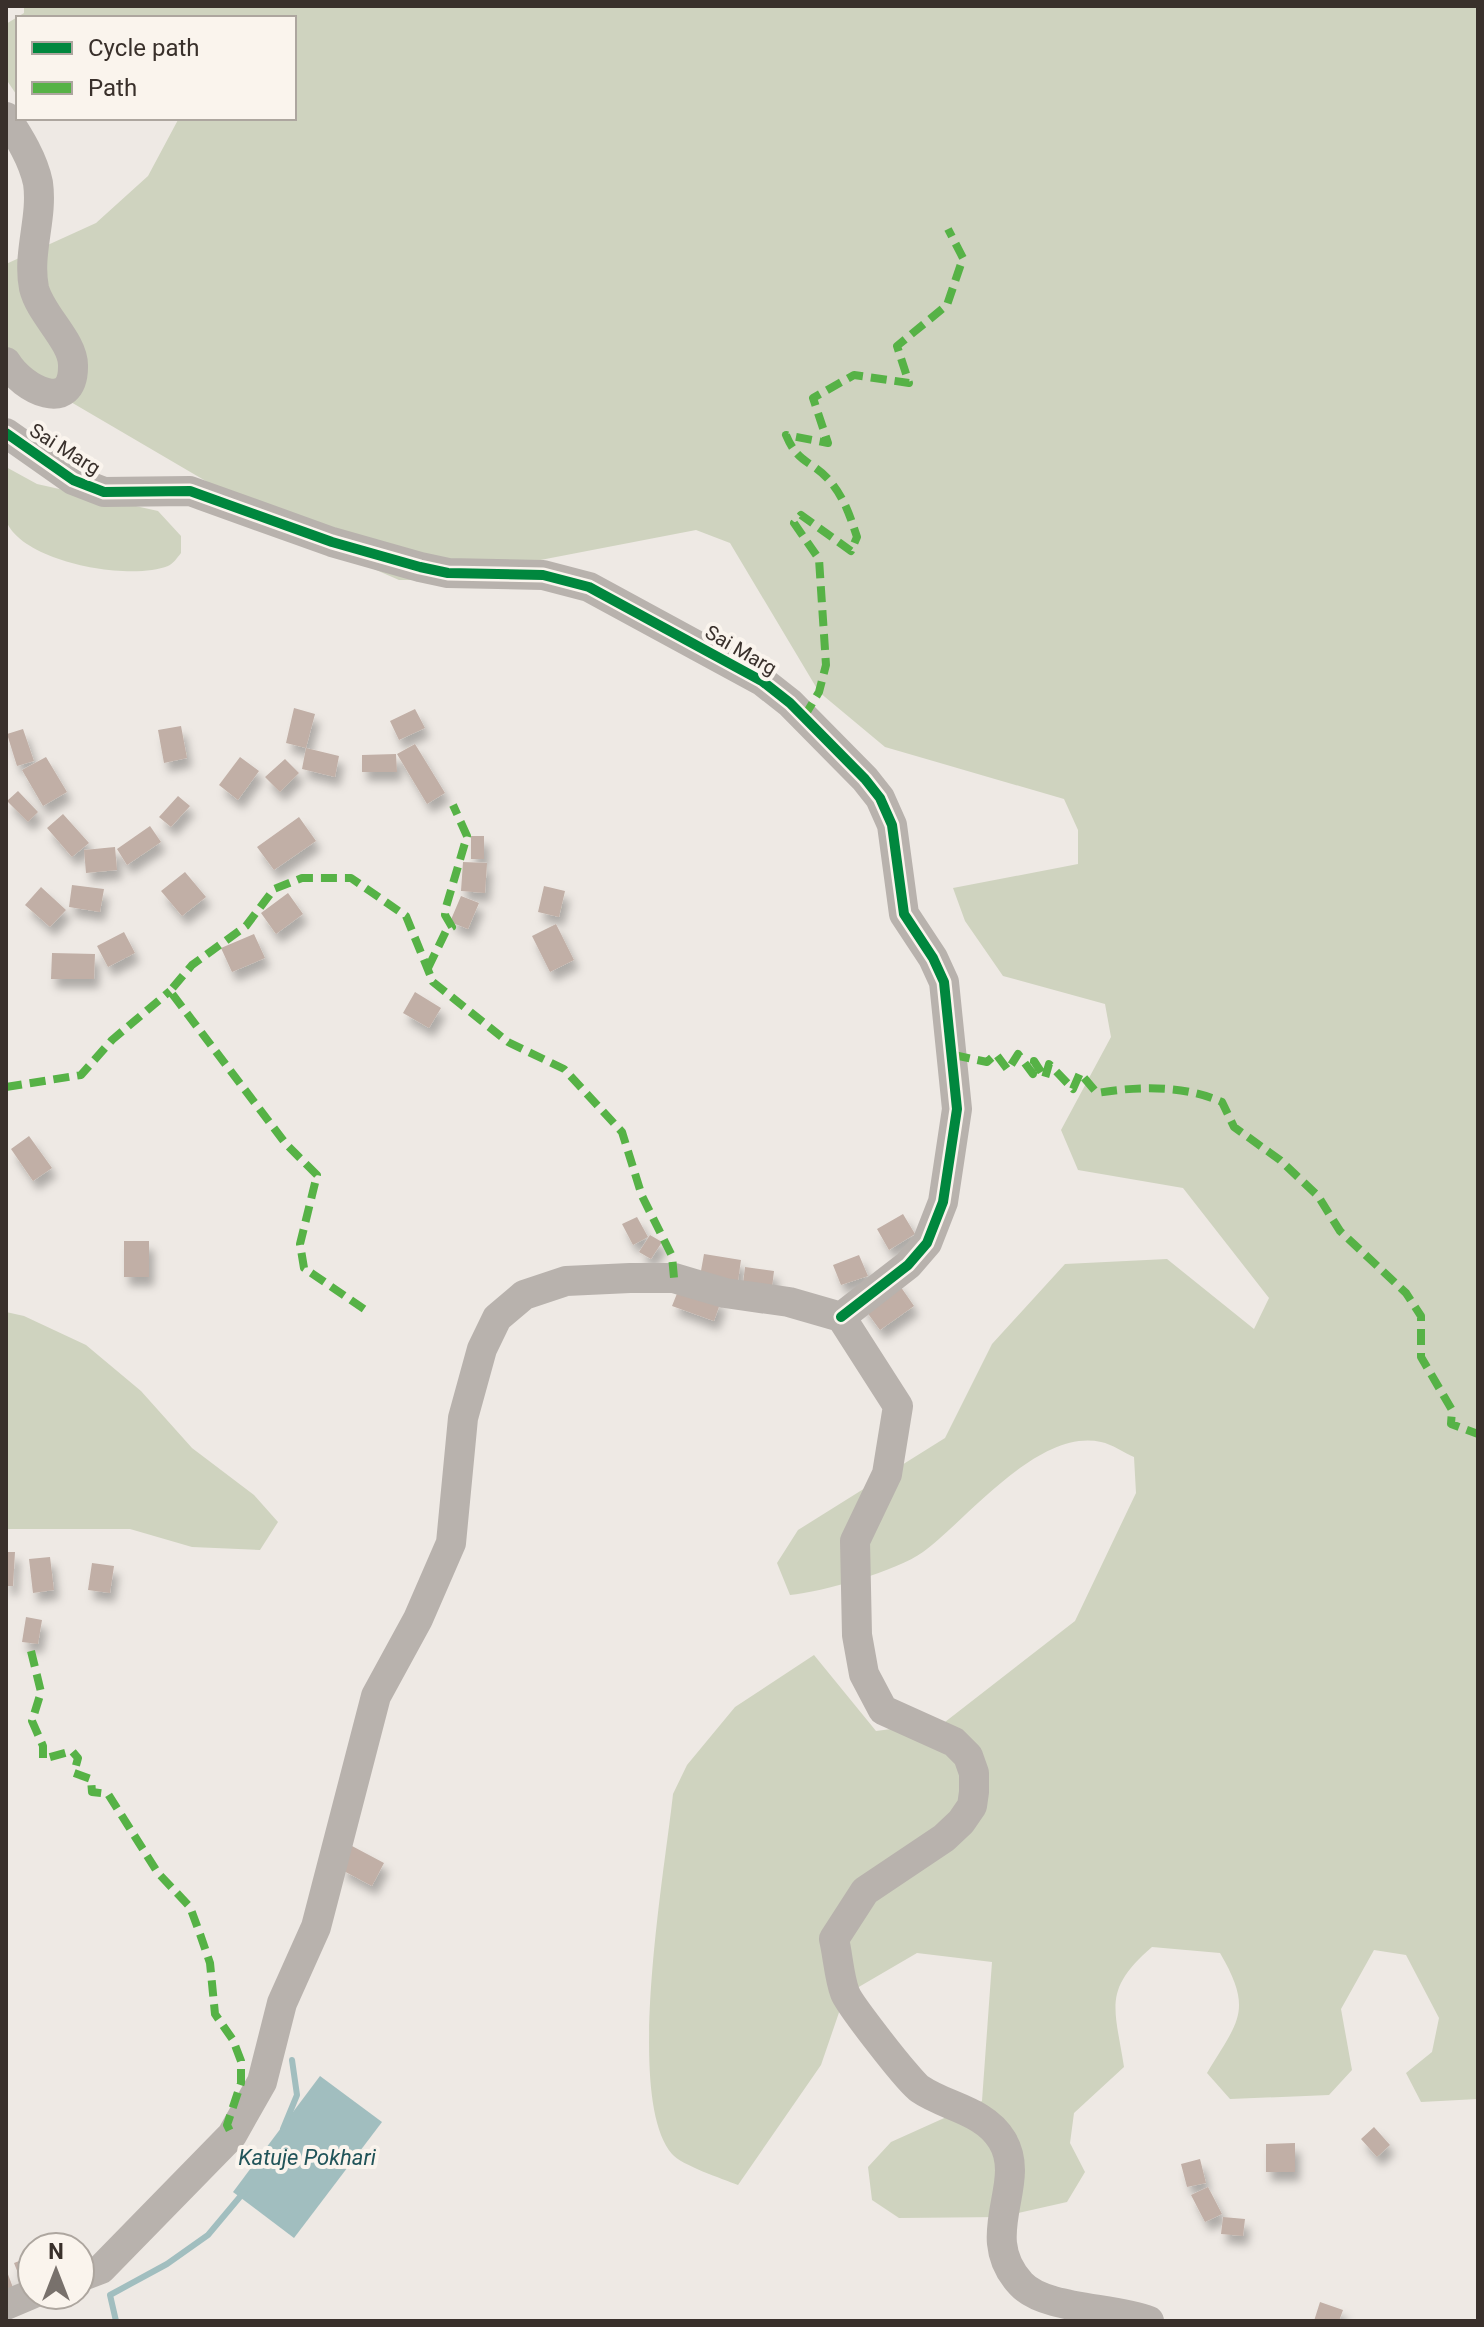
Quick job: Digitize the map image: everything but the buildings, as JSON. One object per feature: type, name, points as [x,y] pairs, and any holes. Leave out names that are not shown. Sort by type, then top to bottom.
[{"type":"main road","name":"Sai Marg","points":[[6,117],[29,158],[38,184],[32,266],[34,286],[40,306],[69,350],[73,367],[67,386],[58,392],[45,393],[23,385],[6,362]]},
{"type":"main road","name":"Sai Marg","points":[[6,433],[73,480],[104,492],[190,491],[332,542],[420,567],[448,573],[543,575],[589,587],[762,681],[790,703],[865,779],[880,798],[892,825],[904,914],[933,958],[944,982],[957,1109],[943,1202],[927,1243],[908,1265],[841,1317]]},
{"type":"main road","points":[[96,2271],[232,2135],[262,2082],[282,2003],[316,1927],[376,1696],[418,1619],[451,1543],[463,1418],[482,1349],[497,1318],[524,1295],[566,1281],[674,1278],[725,1293],[789,1302],[841,1317],[898,1406],[887,1474],[855,1541],[857,1635],[864,1674],[883,1710],[954,1742],[968,1756],[974,1773],[972,1806],[944,1838],[865,1891],[834,1939],[845,1995],[918,2088],[988,2123],[1003,2141],[1011,2172],[1001,2217],[1005,2259],[1023,2287],[1052,2300],[1125,2312],[1149,2321]]},
{"type":"green space","points":[[24,6],[1478,6],[1478,2099],[1421,2102],[1406,2073],[1432,2052],[1439,2018],[1406,1955],[1374,1950],[1341,2009],[1352,2070],[1329,2095],[1230,2099],[1207,2073],[1238,2015],[1237,1989],[1220,1953],[1152,1947],[1136,1962],[1119,1988],[1116,2014],[1124,2067],[1074,2113],[1070,2143],[1085,2172],[1067,2202],[1001,2217],[899,2218],[872,2200],[868,2167],[891,2142],[982,2101],[992,1962],[917,1953],[845,1995],[821,2065],[738,2185],[693,2167],[672,2154],[658,2126],[651,2085],[649,2036],[657,1927],[673,1794],[687,1765],[735,1707],[814,1655],[876,1731],[945,1722],[1075,1621],[1136,1493],[1134,1457],[1101,1442],[1077,1441],[1053,1449],[1005,1480],[941,1538],[911,1559],[859,1580],[790,1595],[777,1563],[798,1530],[945,1438],[992,1344],[1065,1264],[1167,1259],[1254,1329],[1269,1298],[1183,1188],[1078,1170],[1061,1130],[1111,1037],[1105,1004],[1003,976],[965,921],[953,888],[1078,864],[1078,830],[1064,799],[885,747],[819,692],[730,543],[696,530],[437,580],[399,580],[303,538],[6,364],[6,264],[96,223],[148,176],[178,120],[296,120],[296,16],[19,16],[24,13]]},
{"type":"green space","points":[[16,18],[16,94],[6,79],[6,24]]},
{"type":"green space","points":[[6,467],[37,484],[158,511],[181,536],[181,553],[168,566],[129,571],[80,565],[35,549],[18,537],[5,518]]},
{"type":"green space","points":[[6,1312],[24,1316],[86,1345],[141,1391],[192,1448],[254,1495],[278,1522],[260,1550],[192,1547],[130,1529],[6,1529]]},
{"type":"water","name":"Katuje Pokhari","points":[[320,2076],[382,2122],[294,2238],[233,2192]]},
{"type":"waterway","points":[[283,2129],[297,2095],[292,2060]]},
{"type":"waterway","points":[[116,2321],[110,2295],[167,2264],[208,2235],[244,2192]]},
{"type":"marked path","points":[[804,717],[819,692],[826,665],[819,559],[794,523],[801,515],[851,551],[857,537],[834,486],[800,457],[786,435],[828,443],[813,398],[854,375],[909,383],[897,346],[947,305],[963,258],[948,229]]},
{"type":"marked path","points":[[428,968],[446,931],[452,927],[445,915],[446,907],[467,836],[453,805]]},
{"type":"marked path","points":[[364,1309],[304,1268],[300,1244],[317,1175],[286,1144],[170,991],[192,965],[246,926],[274,889],[302,878],[351,878],[406,916],[433,982],[508,1042],[564,1069],[622,1132],[642,1196],[672,1256],[674,1278]]},
{"type":"marked path","points":[[6,1087],[81,1075],[112,1040],[170,991]]},
{"type":"marked path","points":[[954,1055],[987,1062],[996,1054],[1008,1070],[1018,1054],[1033,1074],[1034,1061],[1045,1078],[1049,1064],[1073,1089],[1080,1073],[1097,1093],[1161,1088],[1192,1092],[1222,1102],[1234,1127],[1280,1160],[1318,1196],[1340,1231],[1406,1293],[1421,1316],[1421,1357],[1452,1410],[1451,1424],[1478,1434]]},
{"type":"marked path","points":[[31,1651],[41,1692],[32,1721],[43,1746],[43,1759],[72,1751],[78,1758],[74,1773],[91,1779],[92,1792],[108,1794],[158,1873],[190,1907],[210,1963],[215,2014],[233,2040],[241,2061],[241,2083],[227,2125],[232,2135]]},
{"type":"cycle path","points":[[6,433],[73,480],[104,492],[190,491],[332,542],[420,567],[448,573],[543,575],[589,587],[762,681],[790,703],[865,779],[880,798],[892,825],[904,914],[933,958],[944,982],[957,1109],[943,1202],[927,1243],[908,1265],[841,1317]]}]
